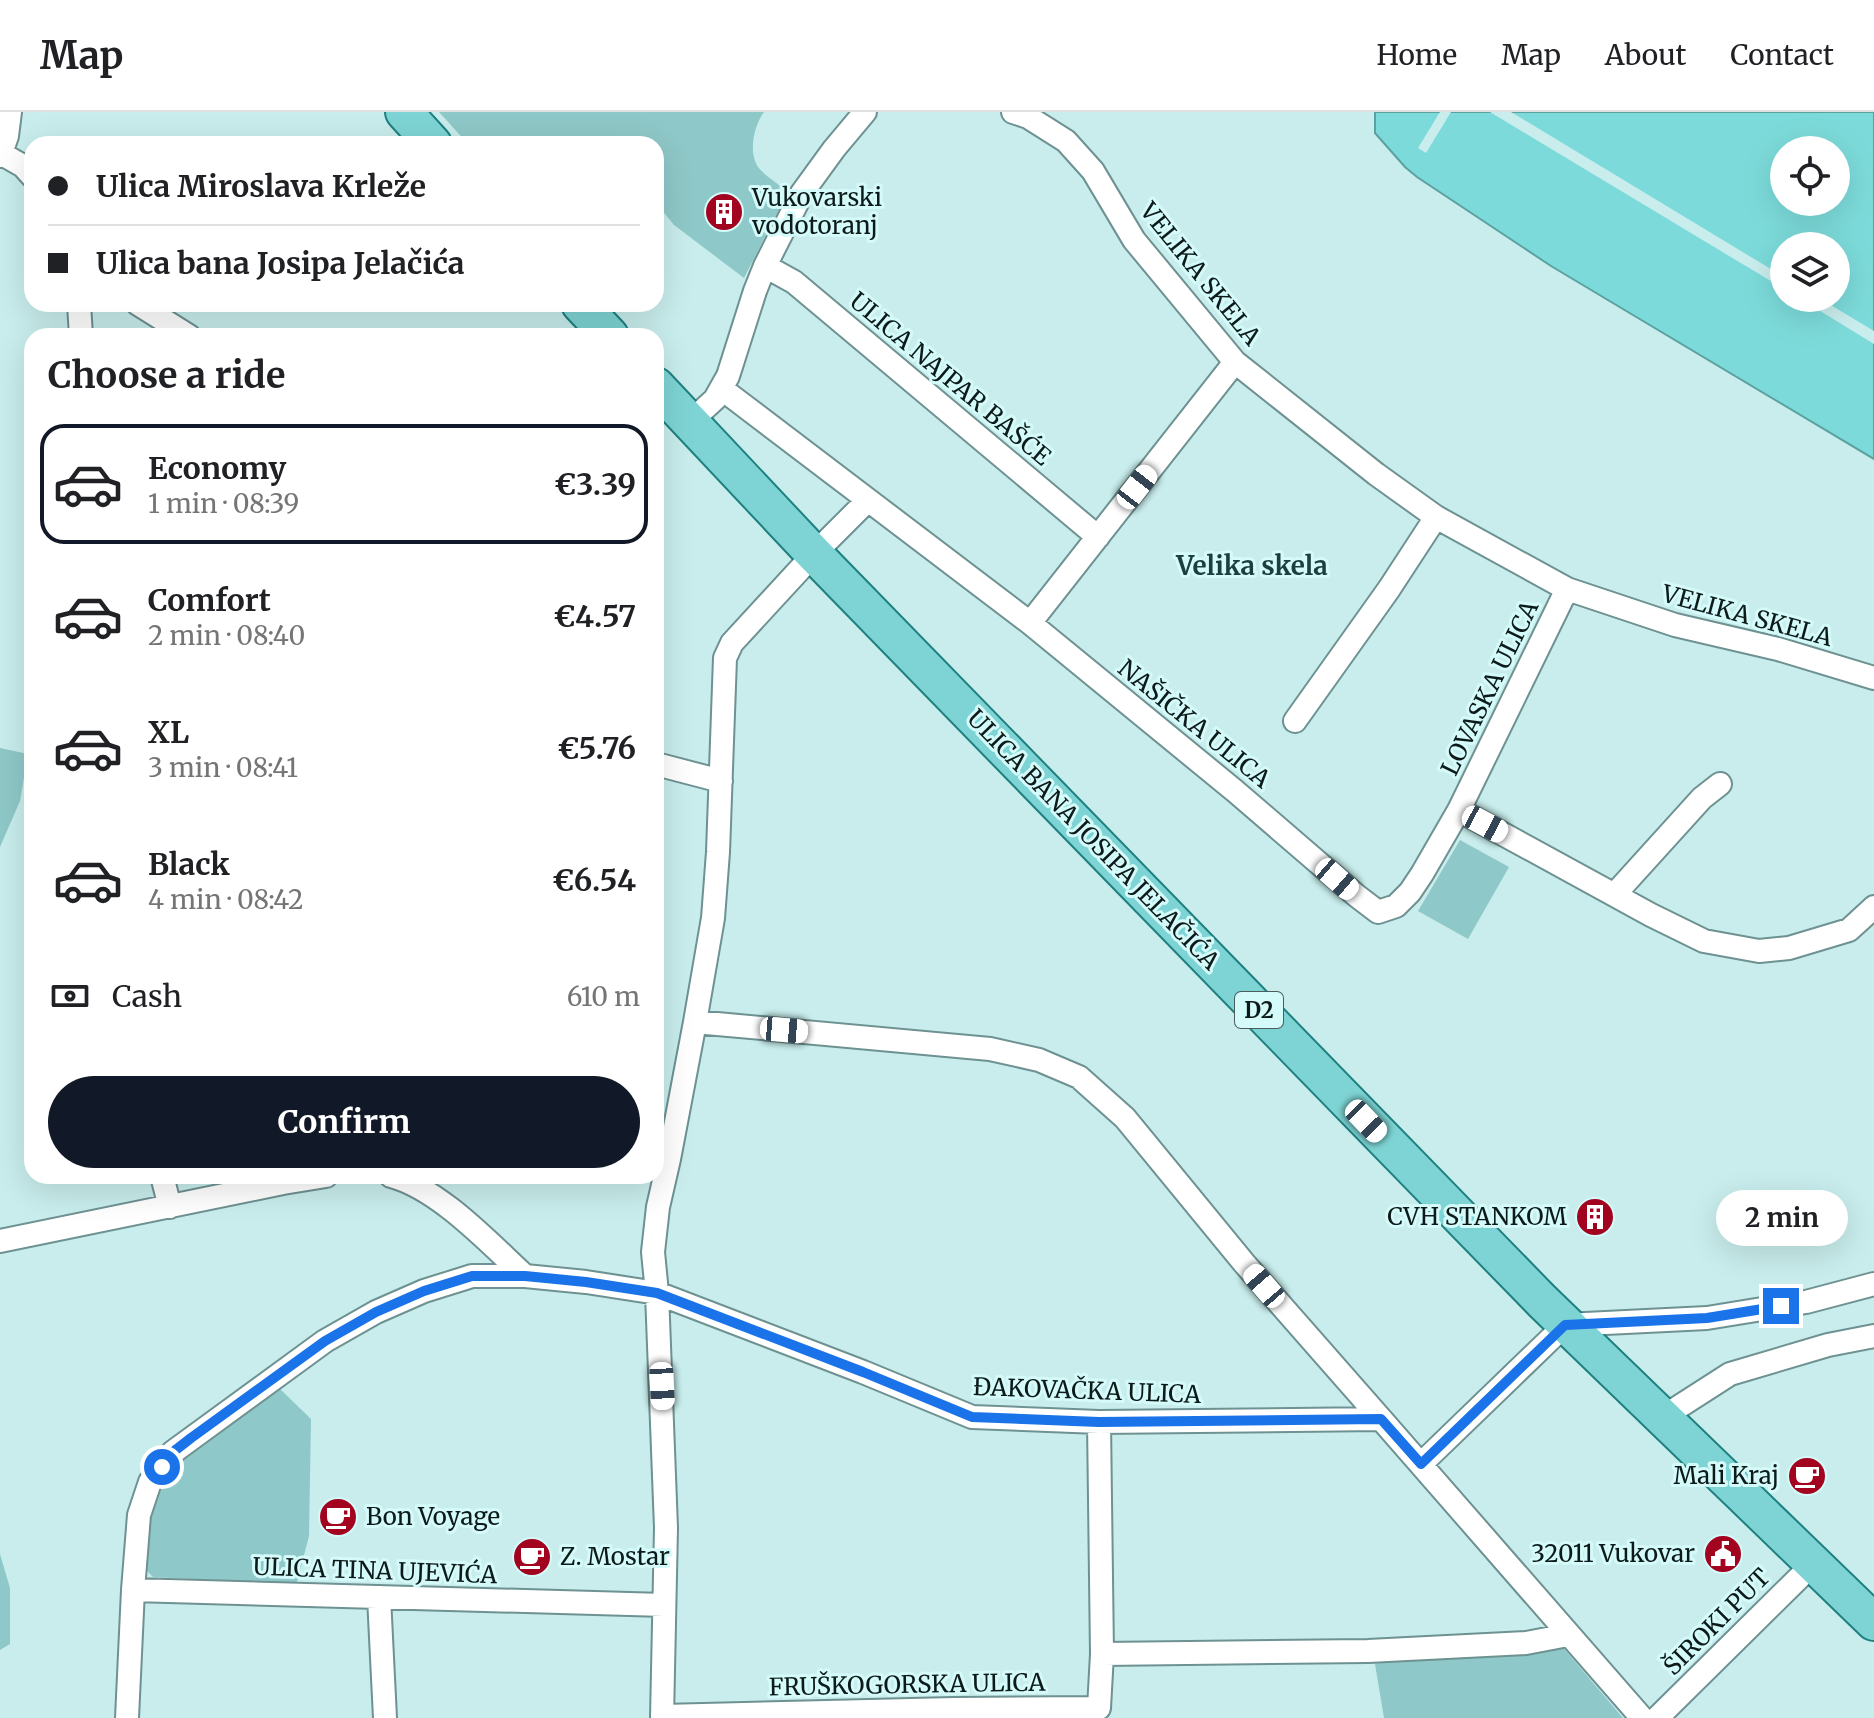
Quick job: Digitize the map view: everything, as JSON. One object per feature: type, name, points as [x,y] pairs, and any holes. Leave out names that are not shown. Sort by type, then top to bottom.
[{"type":"main road","points":[[404,112],[426,136]]},
{"type":"main road","points":[[588,312],[602,328]]},
{"type":"main road","name":"ULICA BANA JOSIPA JELAČIĆA","points":[[664,395],[814,554],[1565,1325],[1874,1622]]},
{"type":"street","points":[[10,112],[1,152],[24,167]]},
{"type":"street","points":[[689,423],[722,389],[765,266],[802,193],[865,112]]},
{"type":"street","name":"VELIKA SKELA","points":[[1013,112],[1028,117],[1066,141],[1093,171],[1134,240],[1235,362],[1344,450],[1436,517],[1567,589],[1675,625],[1778,649],[1874,678]]},
{"type":"street","name":"ULICA NAJPAR BAŠĆE","points":[[765,266],[794,282],[1098,537]]},
{"type":"street","points":[[151,312],[176,328]]},
{"type":"street","points":[[1030,623],[1235,362]]},
{"type":"street","name":"NAŠIČKA ULICA","points":[[722,389],[1030,623],[1378,912],[1396,906],[1410,892],[1459,810]]},
{"type":"street","points":[[664,1181],[713,918],[725,658],[732,643],[867,501]]},
{"type":"street","points":[[1295,721],[1436,517]]},
{"type":"street","name":"LOVASKA ULICA","points":[[1459,810],[1567,589]]},
{"type":"street","points":[[664,766],[721,781]]},
{"type":"street","points":[[1615,894],[1702,798],[1720,784]]},
{"type":"street","points":[[1459,810],[1704,941],[1759,951],[1789,948],[1849,930],[1874,907]]},
{"type":"street","points":[[695,1022],[990,1049],[1039,1060],[1079,1077],[1125,1118],[1244,1263],[1642,1718]]},
{"type":"street","points":[[164,1184],[170,1207]]},
{"type":"street","points":[[0,1241],[278,1184]]},
{"type":"street","points":[[414,1184],[461,1218],[525,1276]]},
{"type":"street","points":[[662,1717],[666,1528],[653,1252],[663,1184]]},
{"type":"street","name":"ĐAKOVAČKA ULICA","points":[[127,1718],[139,1515],[150,1482],[173,1452],[325,1341],[376,1312],[424,1291],[472,1276],[525,1276],[657,1293],[972,1417],[1099,1422],[1381,1419]]},
{"type":"street","points":[[1421,1464],[1565,1325],[1707,1318],[1806,1302],[1874,1284]]},
{"type":"street","points":[[1663,1417],[1730,1374],[1828,1345],[1874,1336]]},
{"type":"street","name":"FRUŠKOGORSKA ULICA","points":[[662,1717],[1099,1708],[1102,1654],[1099,1422]]},
{"type":"street","name":"ŠIROKI PUT","points":[[1657,1718],[1813,1564]]},
{"type":"street","name":"ULICA TINA UJEVIĆA","points":[[133,1590],[664,1605]]},
{"type":"street","points":[[379,1597],[385,1718]]},
{"type":"street","points":[[1102,1654],[1368,1651],[1526,1643],[1568,1635]]},
{"type":"shaded area","points":[[439,112],[764,112],[754,139],[755,161],[761,170],[788,192],[744,278],[674,225],[664,213],[664,136],[461,136]]},
{"type":"shaded area","points":[[1375,112],[1874,112],[1874,459],[1551,266],[1405,167],[1375,133]]},
{"type":"shaded area","points":[[0,748],[24,753],[24,778],[20,801],[0,847]]},
{"type":"shaded area","points":[[1460,840],[1509,867],[1468,939],[1418,911]]},
{"type":"shaded area","points":[[279,1388],[311,1419],[309,1536],[297,1582],[153,1577],[144,1564],[149,1521],[161,1483],[169,1471],[179,1459]]},
{"type":"shaded area","points":[[0,1554],[10,1588],[10,1644],[0,1650]]},
{"type":"shaded area","points":[[1560,1644],[1623,1718],[1384,1718],[1374,1658]]},
{"type":"pier","points":[[1440,112],[1451,112],[1426,153],[1418,148]]},
{"type":"pier","points":[[1490,112],[1511,112],[1770,269],[1770,281]]},
{"type":"pier","points":[[1822,312],[1842,312],[1874,331],[1874,344]]},
{"type":"place","name":"Vukovarski vodotoranj","points":[[724,212]]},
{"type":"place","name":"CVH STANKOM","points":[[1595,1217]]},
{"type":"place","name":"Mali Kraj","points":[[1807,1476]]},
{"type":"place","name":"Bon Voyage","points":[[338,1517]]},
{"type":"place","name":"32011 Vukovar","points":[[1723,1554]]},
{"type":"place","name":"Z. Mostar","points":[[532,1557]]},
{"type":"district","name":"Velika skela","points":[[1252,566]]},
{"type":"route","points":[[162,1467],[173,1452],[209,1424],[325,1341],[376,1312],[424,1291],[472,1276],[525,1276],[657,1293],[972,1417],[1099,1422],[1381,1419],[1421,1464],[1565,1325],[1707,1318],[1781,1306]]}]
